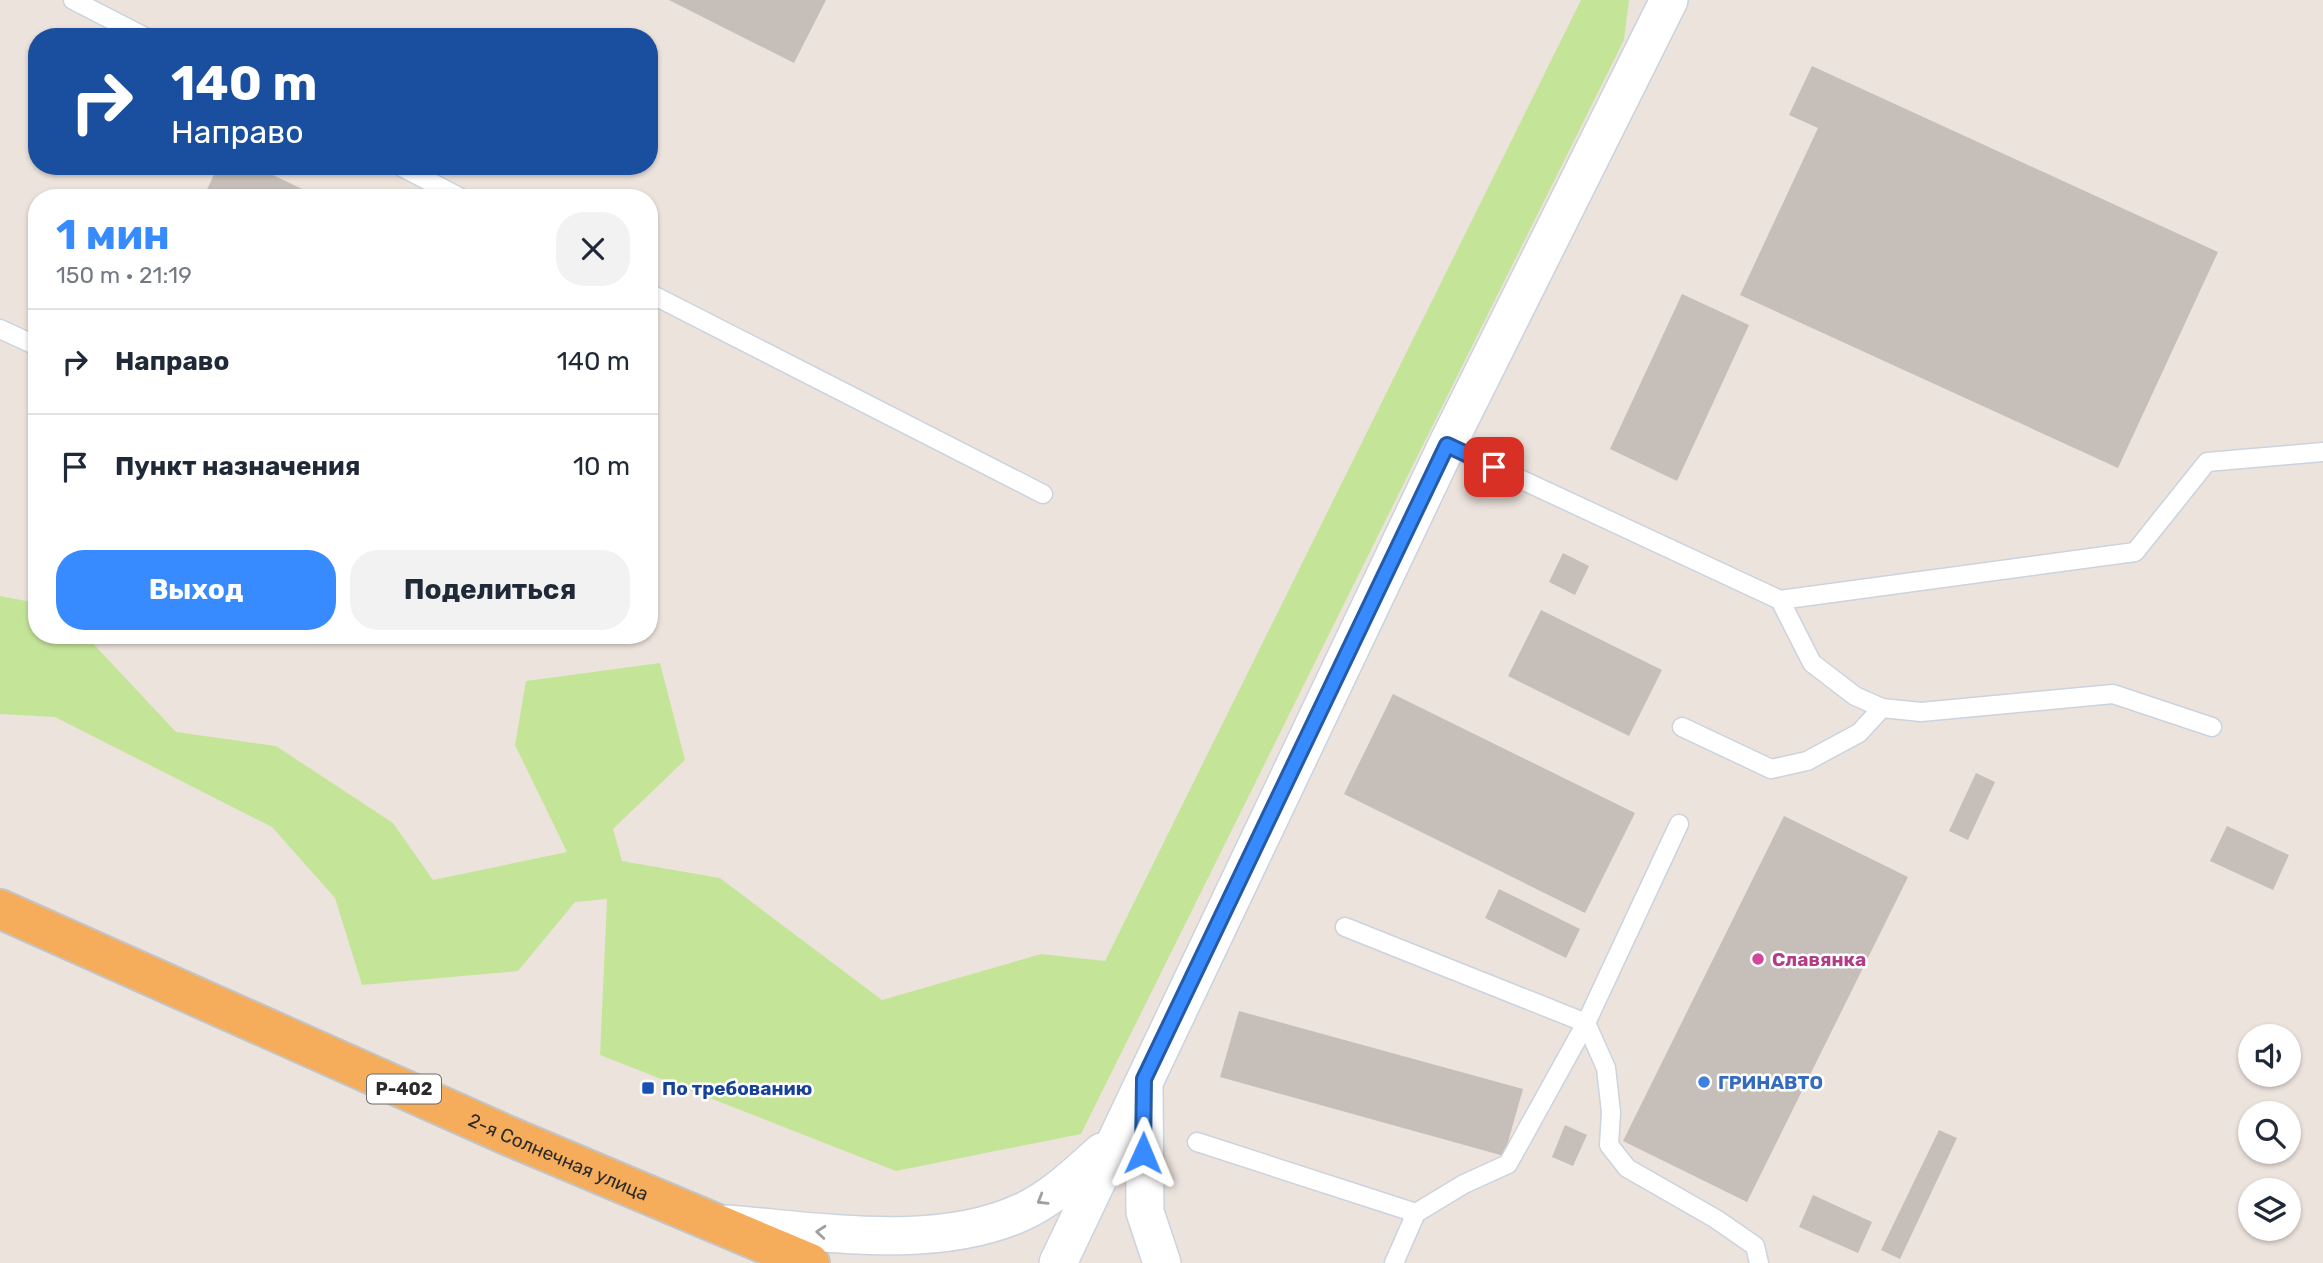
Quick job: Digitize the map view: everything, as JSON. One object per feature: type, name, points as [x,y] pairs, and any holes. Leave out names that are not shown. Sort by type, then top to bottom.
[{"type":"main road","name":"2-я Солнечная улица","points":[[0,909],[511,1137],[810,1263]]},
{"type":"street","points":[[1058,1263],[1447,445],[1669,0]]},
{"type":"street","points":[[1144,1079],[1145,1212],[1161,1263]]},
{"type":"street","points":[[713,1223],[854,1234],[936,1234],[986,1226],[1022,1212],[1062,1188],[1114,1142]]},
{"type":"lane","points":[[73,0],[127,28]]},
{"type":"lane","points":[[417,175],[444,189]]},
{"type":"lane","points":[[658,298],[1043,494]]},
{"type":"lane","points":[[0,328],[28,342]]},
{"type":"lane","points":[[1447,445],[1780,600],[2135,552],[2207,462],[2323,452]]},
{"type":"lane","points":[[1780,600],[1812,663],[1855,696],[1882,708],[1922,712],[2113,694],[2212,727]]},
{"type":"lane","points":[[1682,727],[1771,769],[1807,761],[1860,733],[1882,708]]},
{"type":"lane","points":[[1394,1263],[1416,1213],[1464,1184],[1507,1164],[1586,1023],[1679,824]]},
{"type":"lane","points":[[1345,927],[1586,1023],[1606,1068],[1611,1112],[1609,1145],[1627,1168],[1717,1219],[1755,1246],[1759,1263]]},
{"type":"lane","points":[[1197,1142],[1416,1213]]},
{"type":"green space","points":[[1581,0],[1629,0],[1624,40],[1081,1134],[896,1171],[600,1055],[607,899],[575,902],[518,971],[362,985],[335,898],[272,827],[55,717],[0,714],[0,596],[28,601],[28,644],[93,644],[176,732],[276,746],[393,823],[433,880],[567,852],[515,745],[526,681],[660,663],[685,760],[613,829],[622,861],[720,878],[882,1000],[1041,954],[1105,961]]},
{"type":"building","points":[[669,0],[826,0],[794,63]]},
{"type":"building","points":[[1812,66],[2218,252],[2118,468],[1740,295],[1818,128],[1789,115]]},
{"type":"building","points":[[214,175],[273,175],[302,189],[207,189]]},
{"type":"building","points":[[1682,294],[1749,325],[1677,481],[1610,449]]},
{"type":"building","points":[[1563,553],[1589,566],[1575,595],[1549,582]]},
{"type":"building","points":[[1541,610],[1662,670],[1629,736],[1508,676]]},
{"type":"building","points":[[1393,694],[1635,813],[1585,913],[1344,794]]},
{"type":"building","points":[[1976,773],[1995,782],[1968,840],[1949,831]]},
{"type":"building","points":[[1784,816],[1908,877],[1747,1202],[1623,1141]]},
{"type":"building","points":[[2227,826],[2289,855],[2273,890],[2210,861]]},
{"type":"building","points":[[1499,889],[1580,929],[1566,958],[1485,918]]},
{"type":"building","points":[[1239,1011],[1523,1089],[1504,1156],[1220,1077]]},
{"type":"building","points":[[1565,1125],[1587,1135],[1573,1166],[1552,1157]]},
{"type":"building","points":[[1939,1130],[1957,1138],[1900,1259],[1881,1250]]},
{"type":"building","points":[[1813,1195],[1872,1222],[1858,1253],[1799,1227]]},
{"type":"place","name":"Славянка","points":[[1758,959]]},
{"type":"place","name":"ГРИНАВТО","points":[[1704,1082]]},
{"type":"place","name":"По требованию","points":[[648,1088]]},
{"type":"route","points":[[1143,1153],[1144,1079],[1447,445],[1494,467]]}]
